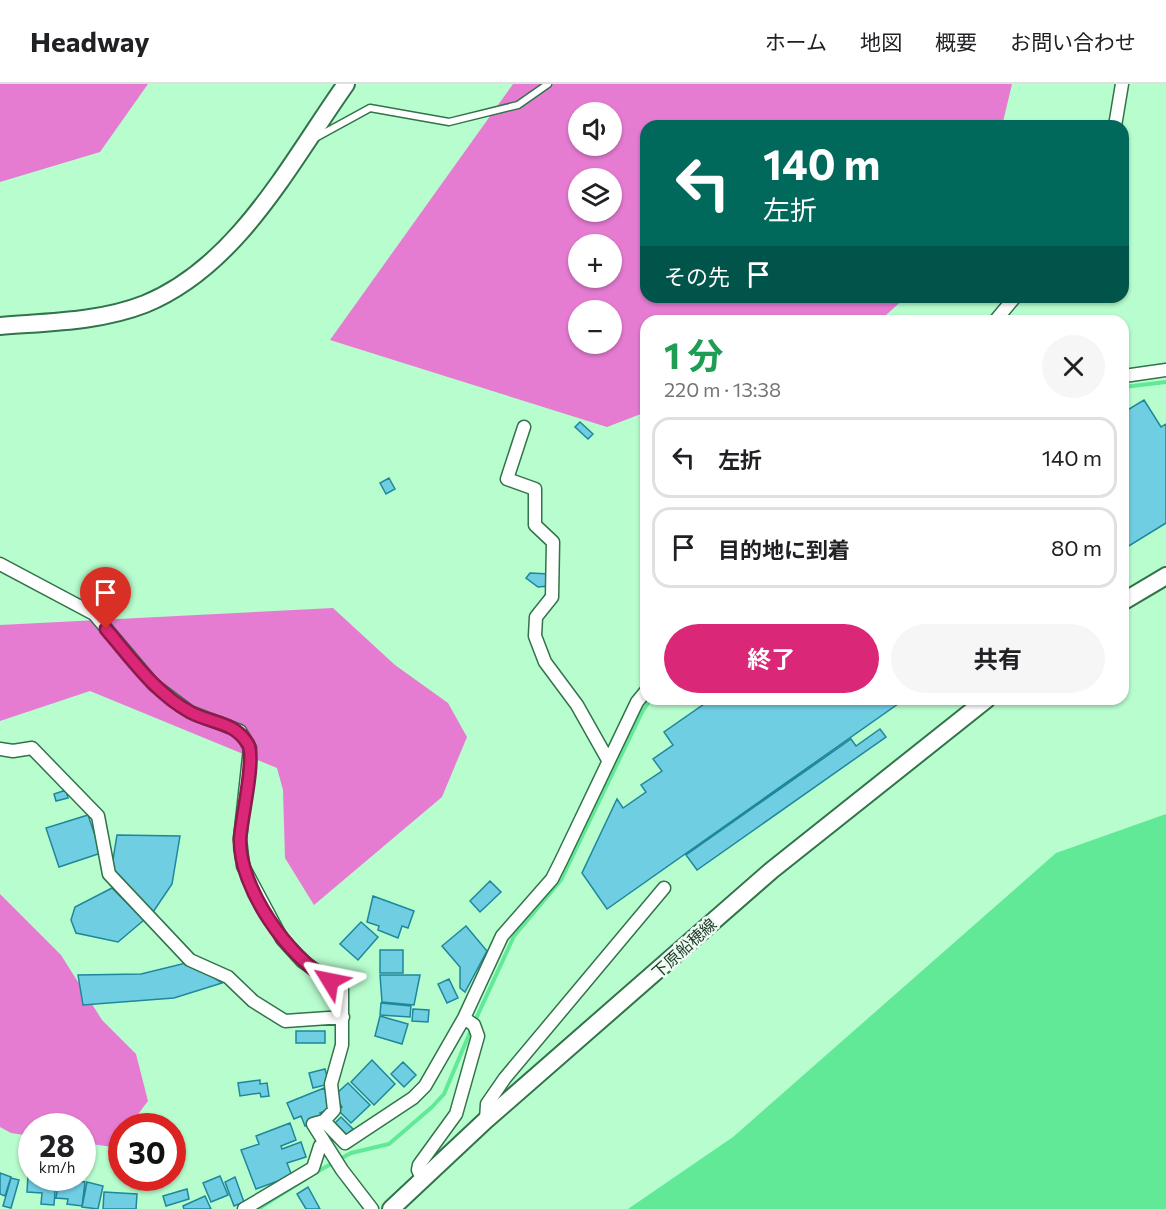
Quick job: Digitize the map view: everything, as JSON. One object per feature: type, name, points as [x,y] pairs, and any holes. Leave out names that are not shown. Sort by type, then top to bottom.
[{"type":"main road","points":[[0,326],[92,318],[144,304],[181,285],[207,266],[248,224],[346,84]]},
{"type":"main road","points":[[1129,598],[1166,576]]},
{"type":"main road","name":"下原船穂線","points":[[391,1209],[486,1119],[772,870],[979,705]]},
{"type":"street","points":[[1116,120],[1122,84]]},
{"type":"street","points":[[1000,315],[1010,303]]},
{"type":"street","points":[[1129,375],[1166,370]]},
{"type":"street","points":[[524,427],[507,479],[535,489],[535,525],[553,542],[552,597],[536,617],[535,636],[545,662],[577,705],[608,760]]},
{"type":"street","points":[[0,564],[94,614],[154,686],[190,712],[240,731],[250,748],[240,839],[243,866],[282,939],[302,962],[342,988],[342,1045],[331,1084],[334,1110],[324,1121],[313,1124],[342,1170],[372,1209]]},
{"type":"street","points":[[329,1142],[350,1141],[413,1098],[425,1086],[469,1021],[509,925],[557,870],[608,760],[640,698]]},
{"type":"street","points":[[0,749],[13,751],[32,748],[98,816],[109,874],[190,960],[228,977],[253,1001],[285,1021],[343,1017]]},
{"type":"street","points":[[486,1119],[488,1104],[505,1077],[583,988],[664,888]]},
{"type":"street","points":[[423,1180],[418,1170],[419,1165],[456,1114],[478,1036],[469,1021]]},
{"type":"street","points":[[244,1209],[313,1168],[329,1142],[324,1121]]},
{"type":"lane","points":[[302,147],[341,122],[370,108],[449,122],[518,105],[548,84]]},
{"type":"shaded area","points":[[0,84],[148,84],[100,152],[0,182]]},
{"type":"shaded area","points":[[513,84],[1012,84],[1003,120],[640,120],[640,303],[899,303],[886,315],[640,315],[640,414],[607,427],[330,340]]},
{"type":"shaded area","points":[[333,608],[395,665],[448,703],[467,737],[442,797],[314,905],[285,858],[283,790],[277,768],[90,691],[0,721],[0,625]]},
{"type":"shaded area","points":[[1166,814],[1166,1209],[628,1209],[733,1137],[1056,853]]},
{"type":"shaded area","points":[[0,894],[61,955],[102,1020],[136,1054],[148,1101],[139,1113],[108,1113],[108,1146],[96,1145],[96,1113],[18,1113],[18,1134],[0,1127]]},
{"type":"building","points":[[1144,400],[1161,427],[1166,424],[1166,523],[1129,546],[1129,409]]},
{"type":"building","points":[[580,422],[593,434],[588,439],[575,427]]},
{"type":"building","points":[[389,478],[395,489],[386,494],[380,483]]},
{"type":"building","points":[[530,573],[549,574],[549,586],[538,587],[526,578]]},
{"type":"building","points":[[100,574],[109,576],[106,588],[97,586]]},
{"type":"building","points":[[703,705],[896,705],[607,909],[582,873],[617,799],[623,808],[646,792],[641,785],[662,771],[653,759],[673,745],[664,732]]},
{"type":"building","points":[[880,729],[886,737],[697,870],[686,855],[851,739],[856,746]]},
{"type":"building","points":[[66,790],[68,798],[56,801],[54,794]]},
{"type":"building","points":[[88,815],[101,853],[59,867],[46,828]]},
{"type":"building","points":[[117,835],[180,836],[172,884],[151,915],[111,872]]},
{"type":"building","points":[[490,881],[501,892],[480,912],[470,901]]},
{"type":"building","points":[[112,888],[144,920],[118,942],[76,933],[71,920],[75,907]]},
{"type":"building","points":[[373,896],[414,911],[408,928],[402,926],[398,938],[378,930],[379,926],[367,922]]},
{"type":"building","points":[[361,922],[378,937],[358,960],[340,944]]},
{"type":"building","points":[[466,926],[487,951],[465,992],[460,988],[460,967],[442,946]]},
{"type":"building","points":[[380,950],[403,950],[403,973],[380,973]]},
{"type":"building","points":[[190,962],[222,983],[174,998],[83,1005],[78,975],[141,974]]},
{"type":"building","points":[[380,975],[420,975],[414,1005],[382,1002]]},
{"type":"building","points":[[449,979],[458,998],[447,1003],[438,984]]},
{"type":"building","points":[[381,1003],[411,1006],[410,1017],[380,1015]]},
{"type":"building","points":[[413,1009],[429,1010],[428,1022],[412,1021]]},
{"type":"building","points":[[380,1016],[408,1024],[402,1044],[375,1036]]},
{"type":"building","points":[[296,1031],[325,1031],[325,1043],[296,1043]]},
{"type":"building","points":[[372,1060],[395,1084],[374,1105],[351,1082]]},
{"type":"building","points":[[403,1062],[416,1075],[404,1087],[391,1074]]},
{"type":"building","points":[[325,1069],[329,1084],[313,1088],[309,1073]]},
{"type":"building","points":[[260,1080],[260,1084],[267,1083],[269,1096],[261,1097],[260,1093],[240,1096],[238,1083]]},
{"type":"building","points":[[348,1083],[370,1105],[351,1123],[338,1110],[342,1107],[335,1095]]},
{"type":"building","points":[[324,1088],[332,1108],[320,1113],[322,1119],[305,1126],[301,1116],[294,1119],[287,1103]]},
{"type":"building","points":[[341,1117],[353,1129],[347,1135],[335,1123]]},
{"type":"building","points":[[290,1123],[296,1140],[281,1146],[282,1149],[301,1142],[306,1157],[287,1163],[292,1176],[256,1189],[241,1150],[259,1144],[256,1136]]},
{"type":"building","points":[[0,1173],[11,1177],[5,1196],[0,1194]]},
{"type":"building","points":[[220,1176],[228,1195],[211,1202],[203,1183]]},
{"type":"building","points":[[235,1177],[244,1202],[234,1206],[225,1182]]},
{"type":"building","points":[[11,1178],[18,1180],[11,1208],[3,1206]]},
{"type":"building","points":[[96,1184],[103,1186],[98,1209],[82,1207],[85,1191],[96,1191]]},
{"type":"building","points":[[308,1187],[320,1209],[306,1209],[297,1194]]},
{"type":"building","points":[[186,1189],[189,1199],[166,1206],[163,1196]]},
{"type":"building","points":[[55,1191],[54,1205],[41,1204],[42,1193],[27,1192]]},
{"type":"building","points":[[57,1191],[84,1191],[82,1206],[67,1204],[68,1199],[56,1198]]},
{"type":"building","points":[[104,1192],[137,1194],[136,1209],[103,1209]]},
{"type":"building","points":[[205,1196],[211,1209],[184,1209],[183,1206]]},
{"type":"waterway","points":[[1129,386],[1166,382]]},
{"type":"waterway","points":[[474,1023],[514,936],[561,880],[647,705]]},
{"type":"waterway","points":[[313,1174],[351,1153],[389,1144],[432,1107],[444,1094],[471,1030]]},
{"type":"waterway","points":[[258,1209],[307,1178]]},
{"type":"route","points":[[106,629],[154,686],[190,712],[240,731],[250,748],[240,839],[243,866],[282,939],[302,962],[330,981]]}]
